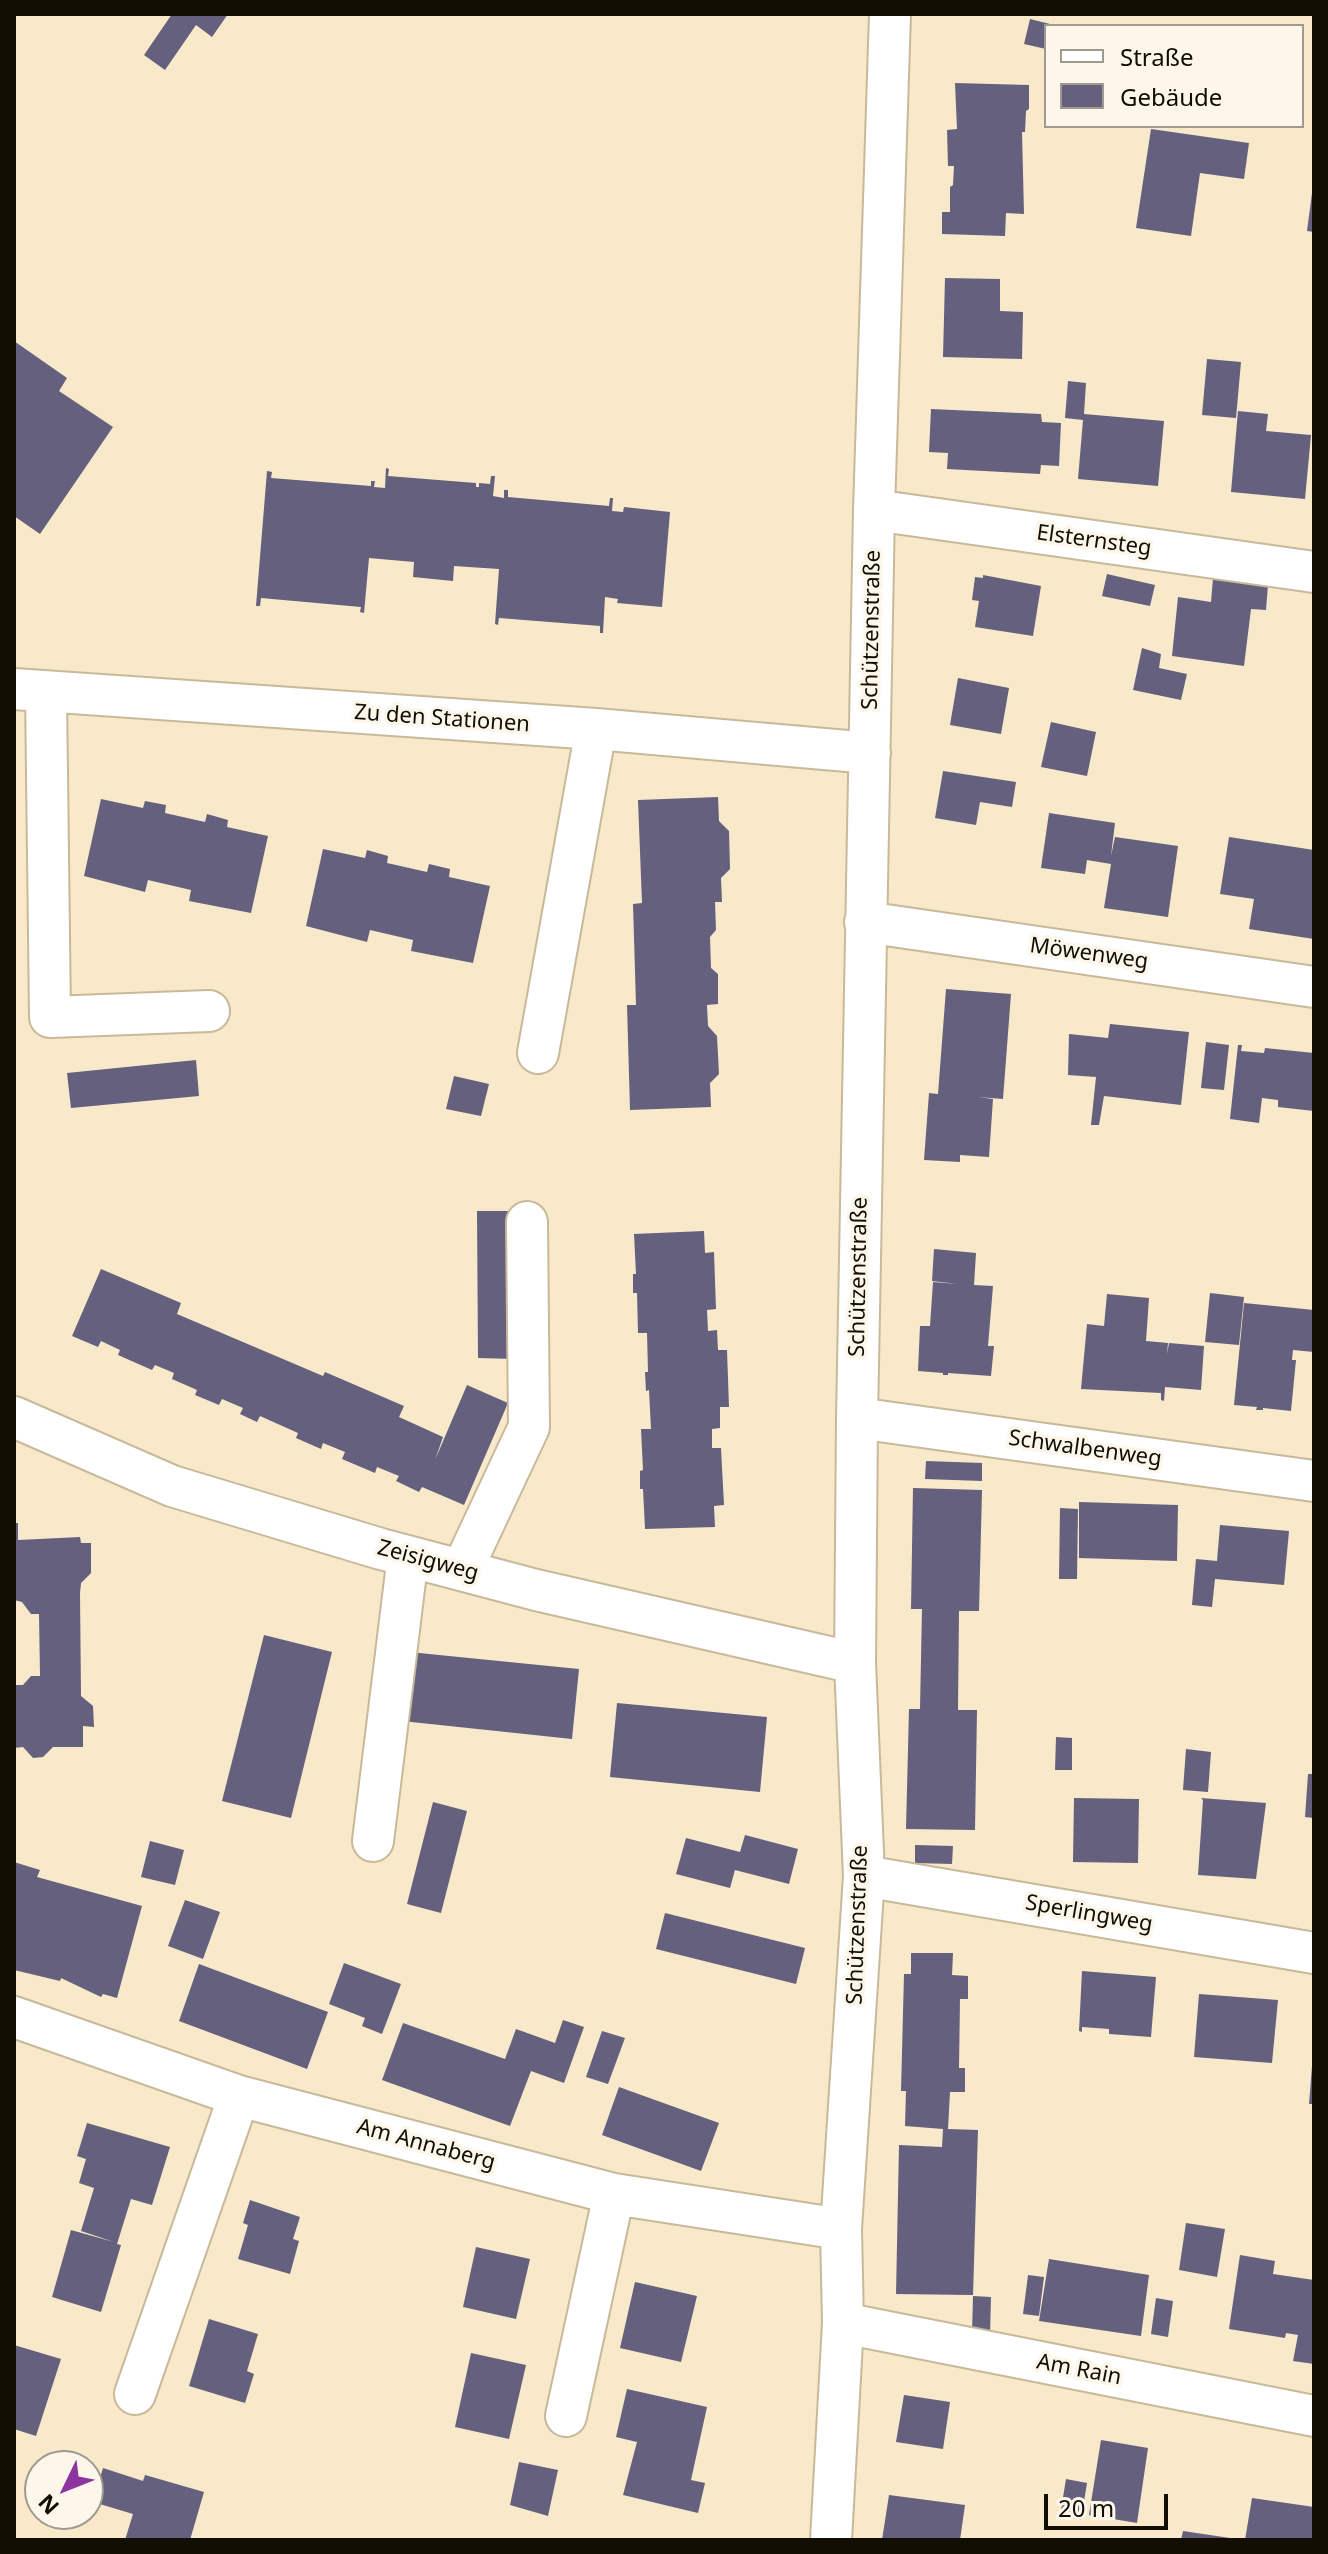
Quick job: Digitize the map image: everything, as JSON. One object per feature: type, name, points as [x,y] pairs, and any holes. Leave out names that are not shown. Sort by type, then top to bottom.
[{"type":"street","name":"Schützenstraße","points":[[831,2540],[843,2323],[841,2229],[864,1876],[855,1663],[857,1418],[874,510],[890,14]]},
{"type":"street","name":"Elsternsteg","points":[[874,510],[1314,572]]},
{"type":"street","name":"Zu den Stationen","points":[[30,691],[596,729],[870,753]]},
{"type":"street","points":[[30,691],[50,1017],[209,1011]]},
{"type":"street","points":[[538,1053],[596,729]]},
{"type":"street","name":"Möwenweg","points":[[865,922],[1314,987]]},
{"type":"street","points":[[462,1570],[529,1427],[527,1222]]},
{"type":"street","name":"Zeisigweg","points":[[14,1417],[172,1486],[408,1556],[551,1593],[855,1663]]},
{"type":"street","name":"Schwalbenweg","points":[[857,1418],[1314,1481]]},
{"type":"street","points":[[373,1841],[408,1556]]},
{"type":"street","name":"Sperlingweg","points":[[864,1876],[1314,1953]]},
{"type":"street","name":"Am Annaberg","points":[[14,2017],[239,2096],[614,2194],[841,2229]]},
{"type":"street","points":[[135,2394],[239,2096]]},
{"type":"street","points":[[566,2416],[614,2194]]},
{"type":"street","name":"Am Rain","points":[[843,2323],[1314,2416]]},
{"type":"building","points":[[172,14],[228,14],[212,37],[196,25],[165,70],[144,55]]},
{"type":"building","points":[[1030,19],[1050,24],[1044,24],[1044,49],[1024,44]]},
{"type":"building","points":[[955,83],[1029,85],[1029,109],[1026,111],[1025,132],[1022,132],[1024,214],[1006,213],[1005,236],[942,234],[942,212],[950,212],[950,187],[953,185],[954,166],[948,166],[947,130],[957,129]]},
{"type":"building","points":[[1151,129],[1249,143],[1244,179],[1200,173],[1191,236],[1136,228]]},
{"type":"building","points":[[1314,193],[1314,232],[1307,231]]},
{"type":"building","points":[[945,278],[1000,279],[1000,311],[1023,312],[1022,359],[943,357]]},
{"type":"building","points":[[14,341],[67,378],[59,391],[113,427],[40,534],[14,516]]},
{"type":"building","points":[[1207,359],[1241,362],[1236,418],[1202,415]]},
{"type":"building","points":[[1068,381],[1086,383],[1084,414],[1164,421],[1158,486],[1078,479],[1083,420],[1065,418]]},
{"type":"building","points":[[931,409],[1041,414],[1042,422],[1061,423],[1059,466],[1041,465],[1040,474],[947,469],[948,453],[929,452]]},
{"type":"building","points":[[1238,411],[1268,414],[1266,431],[1311,435],[1305,499],[1231,492]]},
{"type":"building","points":[[386,468],[389,469],[388,476],[476,483],[476,487],[479,483],[490,484],[491,476],[495,476],[493,496],[504,498],[504,490],[508,490],[508,497],[609,506],[610,498],[613,498],[612,511],[623,512],[624,507],[670,512],[662,607],[617,603],[618,599],[605,597],[603,633],[600,633],[600,626],[499,618],[498,625],[495,624],[499,569],[454,566],[453,581],[413,577],[414,562],[369,558],[364,613],[360,612],[361,607],[261,598],[260,606],[256,606],[267,471],[272,472],[271,478],[371,486],[371,481],[375,481],[374,487],[385,488]]},
{"type":"building","points":[[1107,574],[1155,585],[1150,606],[1102,596]]},
{"type":"building","points":[[983,575],[1041,586],[1033,636],[975,627],[979,601],[972,600],[975,577],[983,578]]},
{"type":"building","points":[[1213,578],[1268,585],[1266,610],[1251,609],[1244,666],[1172,656],[1178,597],[1211,602]]},
{"type":"building","points":[[1142,648],[1161,654],[1159,668],[1187,674],[1181,700],[1133,690]]},
{"type":"building","points":[[958,678],[1009,688],[1001,734],[950,725]]},
{"type":"building","points":[[1051,722],[1096,732],[1087,776],[1041,767]]},
{"type":"building","points":[[943,771],[1016,782],[1012,807],[980,802],[976,825],[935,818]]},
{"type":"building","points":[[718,797],[719,821],[729,831],[730,869],[721,878],[722,902],[715,902],[716,930],[710,937],[711,968],[718,974],[718,1004],[707,1005],[708,1026],[717,1036],[719,1074],[710,1083],[711,1107],[630,1110],[627,1005],[636,1005],[633,904],[642,903],[638,800]]},
{"type":"building","points":[[101,799],[143,808],[145,801],[166,805],[165,813],[205,822],[207,814],[228,820],[227,827],[268,836],[251,913],[189,901],[191,890],[148,880],[145,892],[84,876]]},
{"type":"building","points":[[1049,813],[1115,823],[1111,856],[1115,837],[1178,846],[1168,917],[1104,908],[1111,864],[1087,860],[1085,874],[1041,868]]},
{"type":"building","points":[[1229,837],[1314,850],[1314,939],[1249,929],[1254,899],[1220,894]]},
{"type":"building","points":[[323,849],[365,858],[367,850],[388,856],[387,863],[427,872],[429,864],[450,869],[449,877],[490,886],[473,963],[411,951],[413,940],[370,930],[367,942],[306,926]]},
{"type":"building","points":[[946,989],[1011,994],[1003,1099],[978,1097],[993,1099],[989,1157],[960,1155],[960,1162],[924,1160],[929,1093],[938,1094]]},
{"type":"building","points":[[1110,1024],[1189,1032],[1181,1105],[1104,1096],[1099,1125],[1091,1125],[1096,1077],[1068,1075],[1069,1034],[1108,1038]]},
{"type":"building","points":[[1206,1042],[1229,1045],[1224,1090],[1201,1088]]},
{"type":"building","points":[[1238,1045],[1242,1045],[1241,1051],[1264,1053],[1265,1048],[1314,1053],[1314,1111],[1278,1107],[1278,1100],[1262,1098],[1259,1123],[1230,1119]]},
{"type":"building","points":[[196,1060],[199,1096],[71,1108],[67,1073]]},
{"type":"building","points":[[454,1076],[489,1084],[481,1116],[446,1109]]},
{"type":"building","points":[[477,1211],[515,1211],[515,1359],[478,1358]]},
{"type":"building","points":[[704,1231],[705,1253],[714,1252],[716,1309],[707,1310],[708,1331],[717,1330],[718,1350],[727,1350],[729,1407],[720,1407],[720,1428],[712,1429],[712,1448],[721,1448],[724,1505],[714,1506],[715,1527],[645,1529],[643,1489],[640,1489],[640,1471],[643,1470],[641,1429],[651,1429],[645,1372],[648,1372],[647,1333],[638,1333],[637,1293],[633,1293],[633,1274],[636,1274],[634,1234]]},
{"type":"building","points":[[934,1249],[976,1253],[974,1285],[993,1286],[988,1346],[994,1346],[991,1376],[918,1371],[920,1326],[930,1326],[933,1282],[958,1284],[932,1281]]},
{"type":"building","points":[[101,1269],[181,1303],[177,1314],[323,1376],[325,1372],[404,1406],[399,1417],[443,1437],[435,1460],[467,1385],[508,1403],[464,1505],[422,1487],[419,1492],[396,1481],[399,1476],[377,1467],[375,1473],[342,1459],[345,1452],[323,1443],[321,1449],[296,1438],[298,1433],[260,1416],[257,1422],[240,1414],[243,1408],[222,1399],[219,1405],[195,1395],[197,1390],[172,1379],[174,1373],[155,1365],[152,1370],[118,1355],[120,1350],[101,1341],[98,1347],[72,1336]]},
{"type":"building","points":[[1210,1293],[1244,1297],[1239,1345],[1205,1342]]},
{"type":"building","points":[[1107,1294],[1149,1298],[1146,1341],[1168,1343],[1167,1354],[1169,1343],[1204,1346],[1201,1390],[1165,1387],[1164,1401],[1161,1400],[1161,1393],[1081,1389],[1087,1324],[1104,1326]]},
{"type":"building","points":[[1244,1303],[1314,1310],[1314,1352],[1293,1350],[1292,1360],[1296,1360],[1291,1411],[1256,1410],[1257,1407],[1234,1405]]},
{"type":"building","points":[[926,1461],[982,1463],[982,1481],[925,1479]]},
{"type":"building","points":[[913,1488],[982,1490],[979,1611],[959,1611],[958,1710],[977,1710],[975,1830],[906,1829],[909,1709],[920,1709],[922,1609],[911,1609]]},
{"type":"building","points":[[1079,1502],[1178,1505],[1177,1561],[1079,1558]]},
{"type":"building","points":[[1060,1508],[1078,1509],[1077,1579],[1059,1579]]},
{"type":"building","points":[[14,1523],[18,1523],[18,1540],[80,1537],[81,1543],[91,1543],[91,1573],[81,1583],[80,1593],[81,1696],[93,1706],[94,1727],[83,1726],[83,1747],[53,1747],[43,1757],[33,1758],[23,1747],[14,1748],[14,1685],[23,1685],[31,1676],[40,1676],[39,1614],[31,1614],[22,1602],[14,1600]]},
{"type":"building","points":[[1220,1525],[1289,1531],[1284,1585],[1215,1579],[1212,1607],[1192,1605],[1196,1559],[1217,1561]]},
{"type":"building","points":[[264,1635],[332,1652],[291,1818],[222,1801]]},
{"type":"building","points":[[409,1652],[579,1669],[572,1739],[402,1721]]},
{"type":"building","points":[[617,1703],[767,1717],[760,1792],[610,1777]]},
{"type":"building","points":[[1056,1737],[1072,1738],[1072,1770],[1055,1770]]},
{"type":"building","points":[[1186,1749],[1211,1752],[1208,1792],[1183,1790]]},
{"type":"building","points":[[1308,1774],[1314,1774],[1314,1818],[1305,1817]]},
{"type":"building","points":[[1074,1798],[1139,1799],[1138,1863],[1073,1862]]},
{"type":"building","points":[[1201,1798],[1266,1803],[1256,1879],[1198,1875]]},
{"type":"building","points":[[433,1802],[467,1811],[441,1913],[407,1904]]},
{"type":"building","points":[[745,1835],[798,1849],[789,1884],[735,1870],[730,1888],[676,1874],[686,1838],[740,1852]]},
{"type":"building","points":[[150,1841],[184,1850],[175,1885],[141,1877]]},
{"type":"building","points":[[915,1845],[953,1846],[952,1864],[915,1863]]},
{"type":"building","points":[[14,1862],[40,1870],[37,1877],[142,1906],[117,1998],[103,1994],[101,1997],[61,1978],[60,1981],[14,1970]]},
{"type":"building","points":[[185,1900],[220,1912],[203,1959],[168,1946]]},
{"type":"building","points":[[665,1913],[805,1948],[796,1984],[656,1949]]},
{"type":"building","points":[[911,1953],[953,1953],[952,1975],[968,1976],[968,1999],[960,1999],[959,2068],[965,2068],[965,2092],[950,2092],[948,2129],[978,2130],[973,2295],[896,2294],[899,2145],[942,2147],[943,2129],[905,2126],[906,2091],[901,2091],[904,1974],[911,1974]]},
{"type":"building","points":[[344,1963],[401,1984],[382,2034],[362,2026],[365,2018],[329,2004]]},
{"type":"building","points":[[199,1964],[328,2012],[307,2069],[179,2021]]},
{"type":"building","points":[[1082,1971],[1156,1977],[1151,2037],[1109,2034],[1109,2029],[1082,2027],[1082,2032],[1079,2031]]},
{"type":"building","points":[[1199,1994],[1278,2000],[1272,2063],[1194,2057]]},
{"type":"building","points":[[563,2020],[584,2027],[564,2083],[531,2071],[510,2126],[382,2080],[403,2023],[505,2059],[516,2029],[555,2043]]},
{"type":"building","points":[[602,2031],[625,2038],[608,2084],[586,2077]]},
{"type":"building","points":[[1312,2066],[1314,2104],[1309,2104]]},
{"type":"building","points":[[619,2087],[719,2123],[701,2171],[602,2135]]},
{"type":"building","points":[[87,2123],[170,2147],[152,2205],[131,2199],[101,2312],[52,2297],[71,2230],[114,2242],[81,2231],[94,2188],[79,2183],[86,2159],[77,2156]]},
{"type":"building","points":[[250,2200],[300,2217],[293,2239],[299,2241],[290,2274],[238,2259],[248,2225],[243,2223]]},
{"type":"building","points":[[1186,2223],[1225,2229],[1217,2277],[1179,2270]]},
{"type":"building","points":[[476,2247],[530,2259],[516,2319],[463,2307]]},
{"type":"building","points":[[1240,2255],[1275,2261],[1273,2274],[1314,2280],[1314,2364],[1293,2361],[1298,2335],[1286,2333],[1285,2338],[1229,2329]]},
{"type":"building","points":[[1049,2259],[1149,2275],[1141,2336],[1039,2321]]},
{"type":"building","points":[[1028,2275],[1044,2277],[1039,2316],[1023,2314]]},
{"type":"building","points":[[635,2282],[697,2296],[681,2362],[620,2348]]},
{"type":"building","points":[[973,2296],[991,2297],[990,2334],[972,2333]]},
{"type":"building","points":[[1156,2298],[1173,2301],[1168,2337],[1151,2334]]},
{"type":"building","points":[[209,2319],[258,2334],[247,2371],[254,2374],[245,2403],[189,2386]]},
{"type":"building","points":[[14,2345],[61,2359],[36,2436],[14,2429]]},
{"type":"building","points":[[471,2353],[526,2365],[509,2439],[455,2427]]},
{"type":"building","points":[[627,2389],[707,2407],[691,2480],[705,2483],[698,2513],[623,2495],[637,2442],[616,2437]]},
{"type":"building","points":[[904,2395],[950,2402],[943,2449],[896,2442]]},
{"type":"building","points":[[1101,2440],[1148,2448],[1137,2523],[1089,2515]]},
{"type":"building","points":[[519,2462],[558,2470],[548,2516],[510,2505]]},
{"type":"building","points":[[104,2468],[143,2481],[145,2475],[204,2492],[190,2540],[125,2540],[133,2514],[104,2505]]},
{"type":"building","points":[[1066,2479],[1087,2483],[1081,2520],[1060,2516]]},
{"type":"building","points":[[889,2495],[965,2505],[960,2540],[882,2540]]},
{"type":"building","points":[[1252,2498],[1314,2507],[1314,2540],[1245,2540]]},
{"type":"building","points":[[1183,2531],[1230,2538],[1230,2540],[1181,2540]]}]
